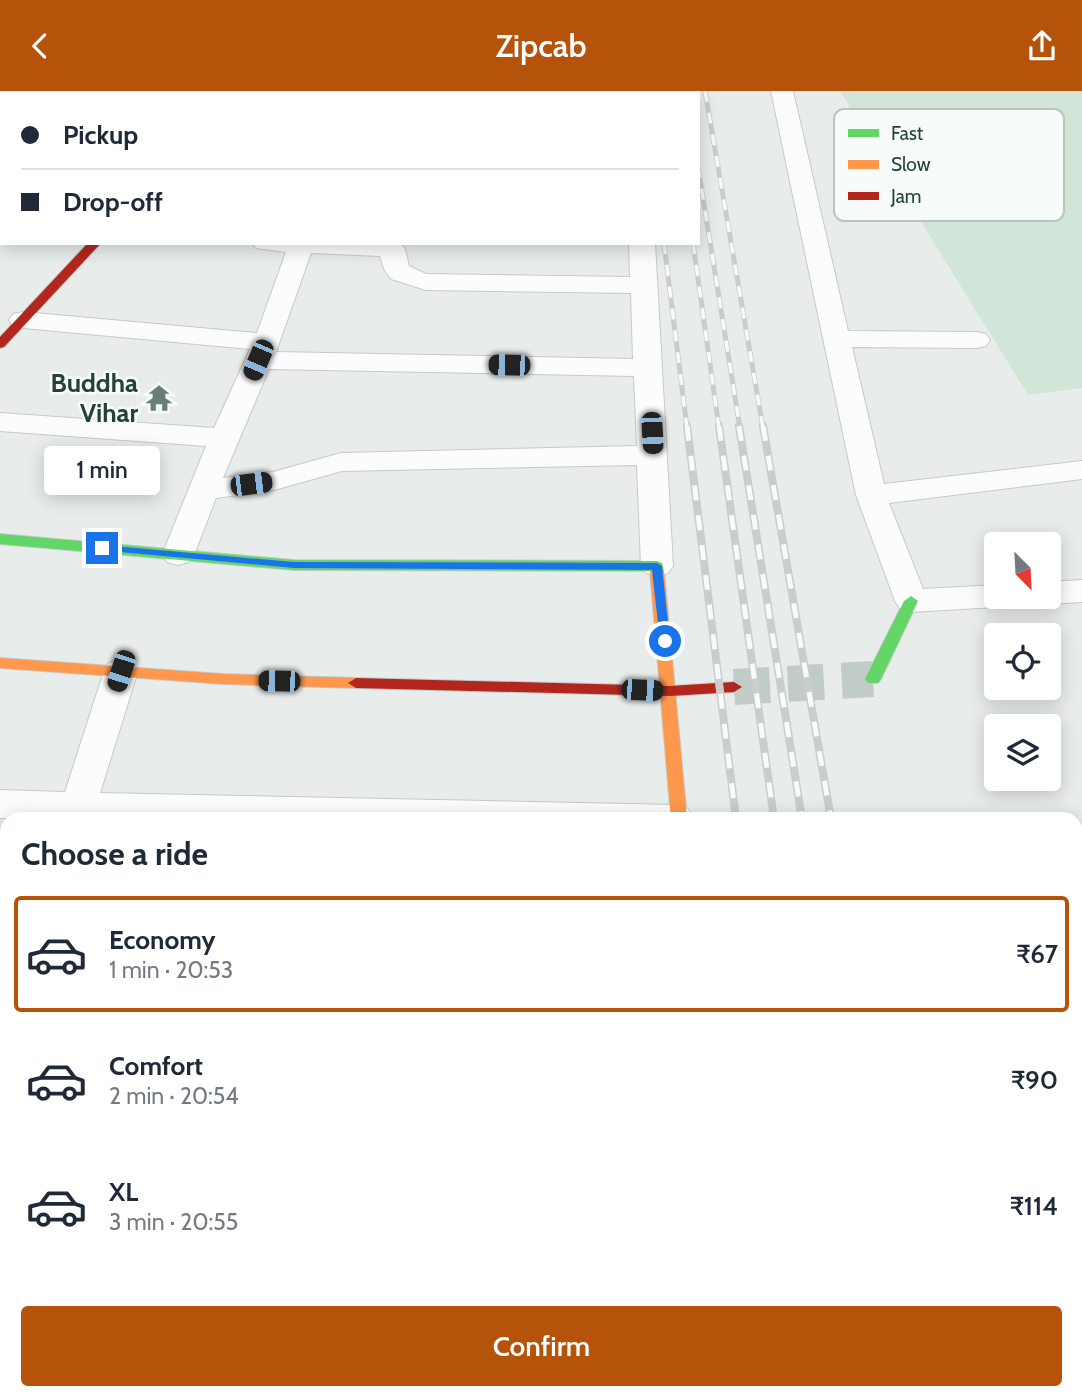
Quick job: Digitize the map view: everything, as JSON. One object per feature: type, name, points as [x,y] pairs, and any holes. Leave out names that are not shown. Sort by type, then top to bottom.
[{"type":"street","points":[[782,91],[870,495],[911,601],[873,679]]},
{"type":"street","points":[[0,344],[93,245]]},
{"type":"street","points":[[178,555],[224,438],[263,351],[301,245],[393,246],[393,265],[399,273],[409,279],[426,282],[645,285]]},
{"type":"street","points":[[642,245],[657,566],[670,691],[677,812]]},
{"type":"street","points":[[0,302],[30,312],[263,351],[649,367]]},
{"type":"street","points":[[836,339],[976,340]]},
{"type":"street","points":[[0,422],[224,438]]},
{"type":"street","points":[[204,490],[275,481],[341,462],[653,455]]},
{"type":"street","points":[[870,495],[974,485],[1082,470]]},
{"type":"street","points":[[0,539],[294,565],[657,566]]},
{"type":"street","points":[[1061,592],[1082,591]]},
{"type":"street","points":[[911,601],[984,597]]},
{"type":"street","points":[[0,663],[223,679],[670,691],[734,687]]},
{"type":"street","points":[[78,806],[121,671]]},
{"type":"street","points":[[0,804],[354,812]]},
{"type":"green space","points":[[840,91],[1082,91],[1082,388],[1028,395],[920,221],[1064,221],[1064,109],[851,109]]},
{"type":"tunnel","points":[[734,687],[873,679]]},
{"type":"railway","points":[[705,91],[763,428]]},
{"type":"railway","points":[[700,179],[740,428]]},
{"type":"railway","points":[[664,245],[687,428]]},
{"type":"railway","points":[[693,245],[719,428]]},
{"type":"railway","points":[[687,426],[735,812]]},
{"type":"railway","points":[[719,426],[773,812]]},
{"type":"railway","points":[[739,426],[801,812]]},
{"type":"railway","points":[[763,426],[830,812]]},
{"type":"traffic: fast","points":[[0,539],[294,565],[657,566],[657,571]]},
{"type":"traffic: fast","points":[[873,679],[911,601]]},
{"type":"traffic: slow","points":[[657,571],[678,812]]},
{"type":"traffic: slow","points":[[0,663],[223,679],[356,683]]},
{"type":"traffic: jam","points":[[0,344],[93,245]]},
{"type":"traffic: jam","points":[[356,683],[670,691],[734,687]]},
{"type":"place","name":"Buddha Vihar","points":[[159,398]]},
{"type":"route","points":[[102,548],[294,565],[657,566],[665,641]]}]
